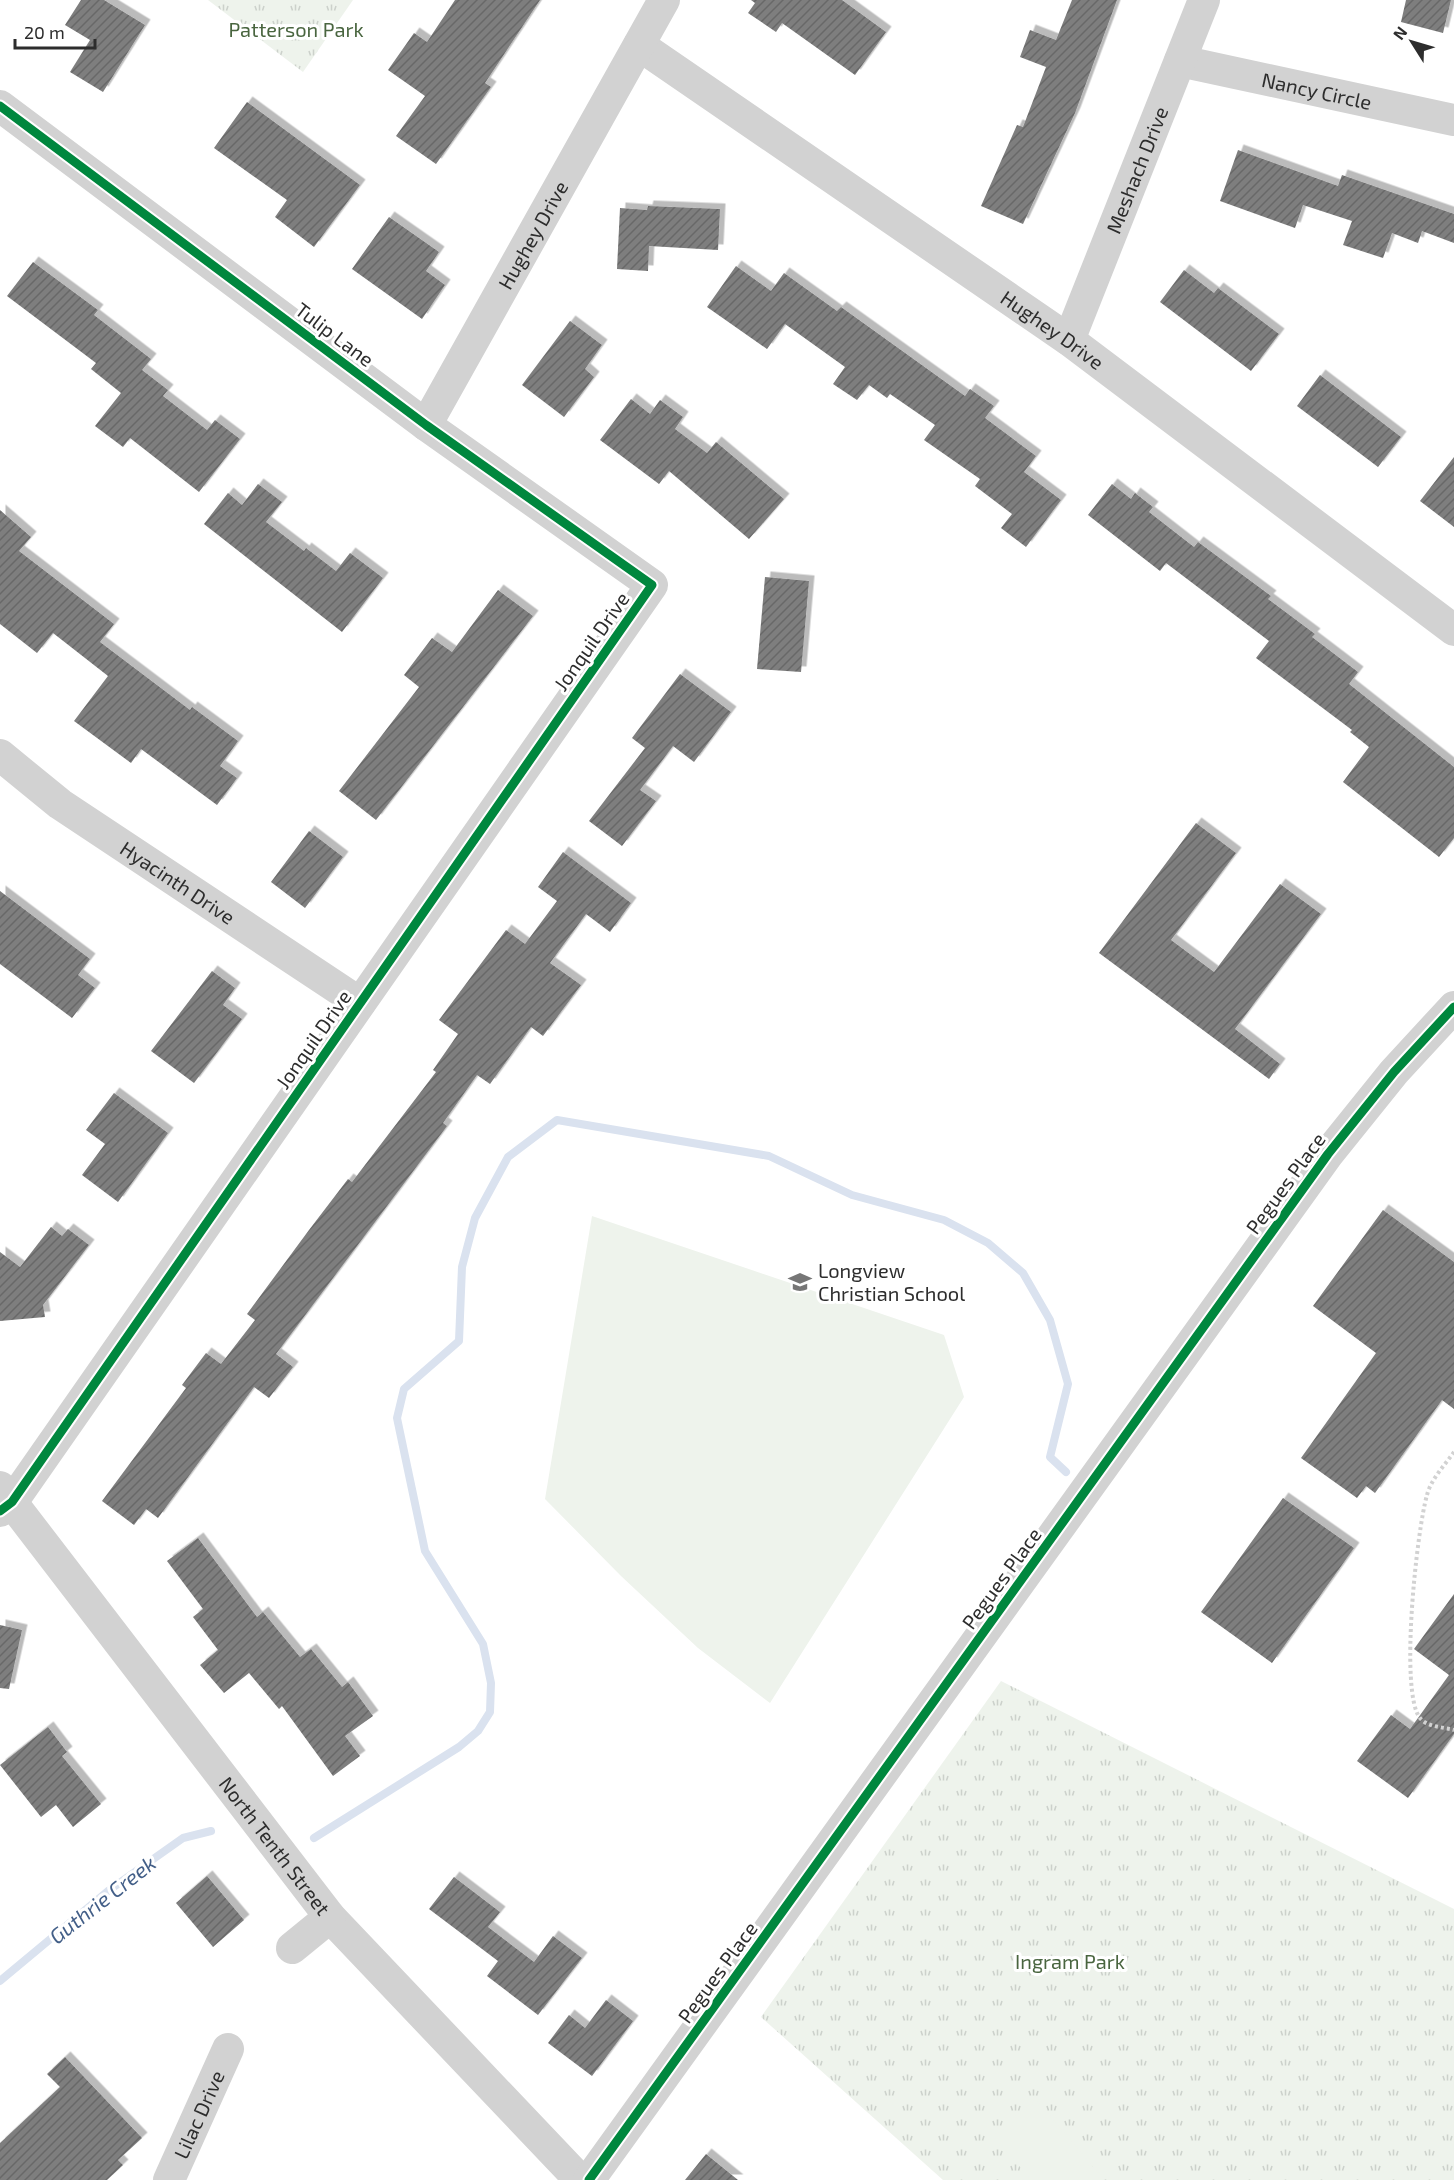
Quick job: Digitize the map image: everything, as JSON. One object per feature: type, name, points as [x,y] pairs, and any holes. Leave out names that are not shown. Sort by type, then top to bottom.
[{"type":"street","name":"Hughey Drive","points":[[426,425],[664,0]]},
{"type":"street","name":"Meshach Drive","points":[[1069,340],[1204,0]]},
{"type":"street","name":"Hughey Drive","points":[[639,45],[1069,340],[1454,630]]},
{"type":"street","name":"Nancy Circle","points":[[1180,61],[1454,120]]},
{"type":"street","name":"Tulip Lane","points":[[0,106],[426,425],[652,585]]},
{"type":"street","name":"Jonquil Drive","points":[[4,1500],[360,1003],[652,585]]},
{"type":"street","name":"Hyacinth Drive","points":[[0,755],[60,804],[360,1003]]},
{"type":"street","name":"Pegues Place","points":[[589,2180],[1328,1154],[1394,1072],[1454,1007]]},
{"type":"street","name":"North Tenth Street","points":[[4,1500],[330,1917],[580,2180]]},
{"type":"street","points":[[292,1948],[330,1917]]},
{"type":"street","name":"Lilac Drive","points":[[169,2180],[228,2049]]},
{"type":"path","points":[[1454,1452],[1427,1492],[1410,1630],[1411,1679],[1419,1717],[1427,1724],[1454,1730]]},
{"type":"green space","name":"Patterson Park","points":[[208,0],[353,0],[303,72]]},
{"type":"green space","points":[[592,1216],[944,1335],[964,1397],[770,1703],[698,1648],[621,1576],[545,1499]]},
{"type":"green space","name":"Ingram Park","points":[[1001,1681],[1454,1909],[1454,2180],[943,2180],[761,2017]]},
{"type":"green space","points":[[1036,2099],[1100,2175],[1095,2180],[1031,2180],[993,2135]]},
{"type":"building","points":[[81,0],[104,0],[145,25],[103,92],[70,72],[90,40],[65,25]]},
{"type":"building","points":[[455,0],[540,0],[485,83],[491,87],[436,164],[396,136],[425,96],[388,70],[414,33],[427,42]]},
{"type":"building","points":[[751,0],[842,0],[886,32],[855,75],[782,23],[776,32],[748,13],[755,3]]},
{"type":"building","points":[[1072,0],[1117,0],[1075,113],[1023,224],[981,206],[1017,125],[1023,127],[1046,67],[1020,57],[1030,30],[1056,40]]},
{"type":"building","points":[[1406,0],[1451,0],[1443,33],[1401,22]]},
{"type":"building","points":[[247,102],[360,185],[314,247],[275,217],[287,200],[214,148]]},
{"type":"building","points":[[1238,150],[1338,186],[1342,175],[1454,214],[1454,243],[1422,231],[1418,243],[1392,233],[1383,258],[1343,245],[1352,221],[1303,205],[1295,228],[1220,201]]},
{"type":"building","points":[[648,206],[720,209],[718,250],[649,246],[648,271],[617,269],[620,208],[647,210]]},
{"type":"building","points":[[389,217],[439,252],[426,271],[445,285],[422,319],[352,269]]},
{"type":"building","points":[[33,262],[98,310],[94,315],[151,359],[142,370],[168,390],[163,396],[207,430],[215,420],[240,439],[199,492],[130,438],[123,447],[95,426],[121,393],[91,369],[96,363],[7,296]]},
{"type":"building","points":[[736,266],[771,291],[784,273],[837,311],[841,307],[965,396],[970,389],[994,406],[985,418],[1036,456],[1024,472],[1061,500],[1026,547],[1001,528],[1012,514],[975,486],[980,479],[924,440],[935,425],[890,394],[887,398],[869,385],[857,400],[833,384],[845,367],[785,324],[767,349],[707,307]]},
{"type":"building","points":[[1184,270],[1214,293],[1218,288],[1279,334],[1251,371],[1160,302]]},
{"type":"building","points":[[570,321],[602,345],[585,369],[594,377],[564,417],[522,385]]},
{"type":"building","points":[[1320,375],[1401,437],[1378,467],[1297,406]]},
{"type":"building","points":[[631,399],[650,414],[660,400],[683,417],[675,429],[707,453],[716,442],[784,499],[749,539],[669,471],[659,484],[600,440]]},
{"type":"building","points":[[1454,457],[1454,527],[1420,501]]},
{"type":"building","points":[[258,484],[282,502],[266,522],[304,551],[306,548],[336,571],[350,553],[383,578],[342,632],[204,524],[228,493],[242,505]]},
{"type":"building","points":[[1112,484],[1131,499],[1135,493],[1153,507],[1149,512],[1194,547],[1198,542],[1271,596],[1268,599],[1315,634],[1312,637],[1358,672],[1349,684],[1454,767],[1454,838],[1439,857],[1343,782],[1369,747],[1350,732],[1352,730],[1256,658],[1269,641],[1166,563],[1160,571],[1088,515]]},
{"type":"building","points":[[0,510],[31,537],[19,551],[114,624],[100,642],[190,710],[192,707],[238,741],[220,766],[237,778],[217,805],[141,749],[131,763],[74,721],[108,676],[53,633],[37,653],[0,624]]},
{"type":"building","points":[[765,577],[809,581],[801,672],[757,669]]},
{"type":"building","points":[[498,590],[533,616],[376,820],[339,791],[419,687],[404,675],[432,638],[452,652]]},
{"type":"building","points":[[680,674],[731,712],[694,762],[673,746],[640,790],[656,801],[622,846],[589,821],[645,748],[632,738]]},
{"type":"building","points":[[1196,823],[1236,853],[1171,940],[1214,972],[1280,884],[1321,914],[1235,1029],[1280,1064],[1269,1079],[1099,953]]},
{"type":"building","points":[[309,831],[343,857],[305,908],[271,882]]},
{"type":"building","points":[[563,852],[631,903],[610,932],[586,914],[550,963],[581,985],[543,1036],[531,1027],[490,1084],[477,1075],[443,1123],[447,1126],[276,1354],[293,1367],[269,1398],[254,1387],[158,1518],[146,1509],[134,1525],[102,1501],[186,1388],[182,1385],[206,1353],[221,1364],[255,1320],[247,1314],[348,1179],[352,1182],[436,1072],[433,1070],[458,1034],[439,1020],[506,930],[525,944],[557,901],[538,887]]},
{"type":"building","points":[[0,891],[90,959],[78,975],[95,988],[72,1018],[0,964]]},
{"type":"building","points":[[212,971],[235,988],[223,1005],[242,1019],[194,1083],[151,1051]]},
{"type":"building","points":[[114,1093],[168,1133],[118,1202],[82,1175],[105,1144],[86,1130]]},
{"type":"building","points":[[1383,1210],[1454,1262],[1454,1409],[1442,1400],[1375,1493],[1366,1486],[1357,1498],[1301,1458],[1376,1353],[1313,1306]]},
{"type":"building","points":[[51,1227],[62,1236],[68,1229],[89,1245],[43,1305],[45,1317],[0,1321],[0,1252],[20,1267]]},
{"type":"building","points":[[1283,1498],[1354,1548],[1272,1663],[1201,1612]]},
{"type":"building","points":[[198,1538],[257,1617],[263,1612],[300,1657],[311,1649],[342,1687],[348,1682],[373,1716],[345,1736],[360,1756],[333,1776],[282,1706],[279,1709],[249,1673],[224,1693],[200,1665],[218,1650],[193,1617],[203,1609],[167,1561]]},
{"type":"building","points":[[1454,1594],[1454,1734],[1408,1798],[1357,1761],[1391,1715],[1410,1729],[1449,1675],[1414,1649]]},
{"type":"building","points":[[0,1625],[22,1630],[9,1689],[0,1688]]},
{"type":"building","points":[[48,1727],[67,1752],[62,1756],[101,1804],[73,1827],[56,1805],[41,1817],[0,1765]]},
{"type":"building","points":[[207,1876],[244,1920],[213,1947],[176,1903]]},
{"type":"building","points":[[454,1877],[500,1912],[488,1927],[534,1962],[553,1936],[582,1958],[538,2015],[487,1976],[498,1961],[429,1909]]},
{"type":"building","points":[[606,2000],[633,2021],[592,2076],[548,2043],[569,2015],[585,2028]]},
{"type":"building","points":[[65,2057],[142,2138],[118,2160],[123,2165],[107,2180],[0,2180],[0,2143],[60,2087],[47,2074]]},
{"type":"building","points":[[706,2154],[738,2180],[685,2180]]},
{"type":"waterway","points":[[314,1838],[459,1747],[478,1731],[490,1712],[491,1683],[483,1644],[425,1551],[397,1418],[404,1389],[459,1341],[462,1267],[475,1218],[508,1157],[557,1120],[769,1156],[852,1195],[944,1220],[988,1243],[1023,1273],[1050,1320],[1068,1384],[1050,1457],[1066,1472]]},
{"type":"waterway","name":"Guthrie Creek","points":[[0,1981],[108,1891],[183,1838],[211,1831]]},
{"type":"cycle path","points":[[0,106],[426,425],[652,585],[12,1502],[0,1511]]},
{"type":"cycle path","points":[[589,2180],[1328,1154],[1394,1072],[1454,1007]]},
{"type":"place","name":"Longview Christian School","points":[[800,1282]]}]
